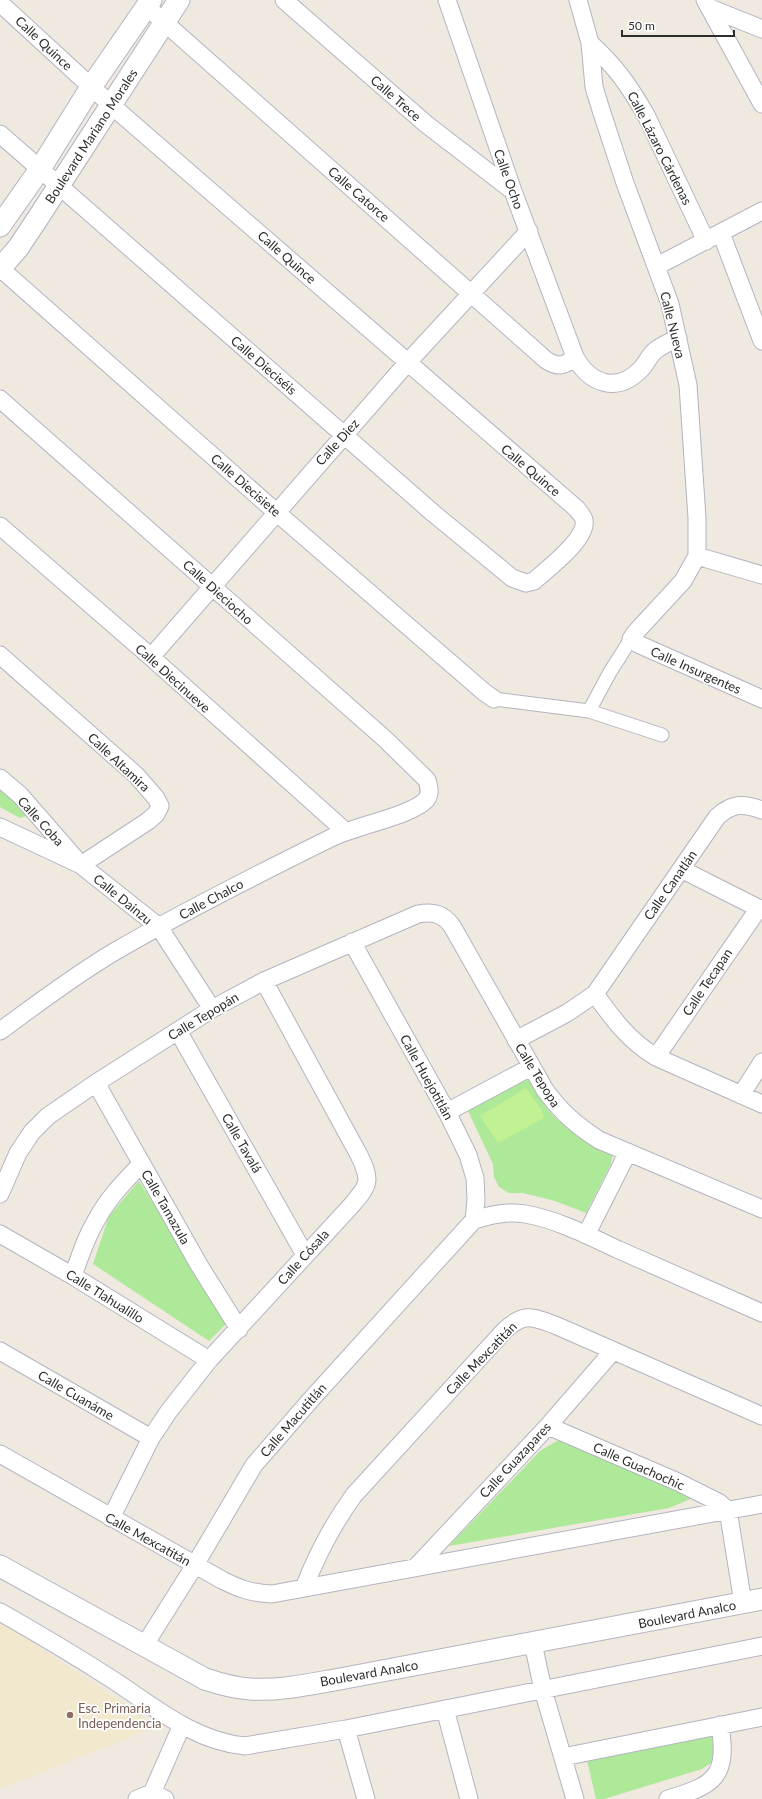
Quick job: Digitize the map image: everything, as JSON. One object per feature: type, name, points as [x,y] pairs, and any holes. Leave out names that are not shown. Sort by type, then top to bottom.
[{"type":"street","name":"Boulevard Mariano Morales","points":[[0,268],[18,248],[164,22],[180,0]]},
{"type":"street","name":"Calle Trece","points":[[284,0],[426,124],[513,191]]},
{"type":"street","points":[[437,0],[448,5]]},
{"type":"street","name":"Calle Nueva","points":[[578,0],[590,43],[594,87],[625,183],[670,304],[688,385],[692,428],[697,518],[696,556],[683,581],[631,639]]},
{"type":"street","name":"Calle Quince","points":[[0,3],[91,87],[576,509],[584,519],[583,528],[578,538],[534,581]]},
{"type":"street","name":"Boulevard Mariano Morales","points":[[0,226],[40,169],[91,87],[149,4]]},
{"type":"street","name":"Calle Catorce","points":[[149,4],[164,22],[552,363],[565,365],[575,357]]},
{"type":"street","points":[[708,4],[762,29]]},
{"type":"street","points":[[708,4],[762,104]]},
{"type":"street","name":"Calle Ocho","points":[[448,5],[513,191],[575,357],[581,366],[592,378],[600,382],[616,383],[637,373],[655,350],[678,338]]},
{"type":"street","name":"Calle Lázaro Cárdenas","points":[[590,43],[612,63],[646,115],[714,237],[762,341]]},
{"type":"street","name":"Calle Dieciséis","points":[[0,134],[501,571],[518,582],[526,583],[534,581]]},
{"type":"street","points":[[657,266],[762,211]]},
{"type":"street","name":"Calle Diez","points":[[151,657],[408,362],[529,231]]},
{"type":"street","name":"Calle Diecisiete","points":[[0,268],[276,512],[494,699]]},
{"type":"street","name":"Calle Dieciocho","points":[[0,399],[406,758],[427,780],[430,789]]},
{"type":"street","name":"Calle Diecinueve","points":[[0,526],[151,657],[345,831]]},
{"type":"street","points":[[696,556],[762,575]]},
{"type":"street","points":[[589,711],[610,672],[631,639]]},
{"type":"street","name":"Calle Insurgentes","points":[[631,639],[638,644],[762,700]]},
{"type":"street","name":"Calle Altamira","points":[[0,655],[136,775],[156,798],[160,806],[156,814],[148,822],[81,865]]},
{"type":"street","points":[[494,699],[589,711],[662,736]]},
{"type":"street","name":"Calle Coba","points":[[0,778],[20,796],[81,865]]},
{"type":"street","name":"Calle Chalco","points":[[0,1031],[113,953],[159,927],[345,831],[403,813],[419,806],[427,799],[430,789]]},
{"type":"street","name":"Calle Canatlán","points":[[516,1040],[567,1013],[595,994],[717,817],[726,808],[739,805],[762,810]]},
{"type":"street","name":"Calle Dainzu","points":[[0,827],[81,865],[159,927],[212,1009]]},
{"type":"street","points":[[681,869],[760,909]]},
{"type":"street","name":"Calle Tecapan","points":[[656,1057],[760,909]]},
{"type":"street","name":"Calle Tepopán","points":[[0,1194],[18,1153],[32,1132],[48,1116],[96,1083],[212,1009],[264,981],[418,914],[428,912],[438,914],[446,918],[452,926]]},
{"type":"street","name":"Calle Tepopa","points":[[452,926],[531,1067],[560,1111],[574,1123],[599,1140],[762,1209]]},
{"type":"street","name":"Calle Huejotitlán","points":[[352,942],[447,1112],[468,1155],[475,1178],[476,1200],[474,1220]]},
{"type":"street","name":"Calle Cósala","points":[[111,1518],[151,1438],[169,1411],[209,1360],[239,1329],[362,1192],[368,1182],[366,1169],[359,1155],[264,981]]},
{"type":"street","points":[[595,994],[627,1036],[642,1049],[656,1057],[762,1104]]},
{"type":"street","name":"Calle Tavalá","points":[[178,1031],[305,1255]]},
{"type":"street","points":[[741,1095],[762,1062]]},
{"type":"street","points":[[447,1112],[531,1067]]},
{"type":"street","name":"Calle Tamazula","points":[[96,1083],[199,1265],[239,1329]]},
{"type":"street","points":[[586,1235],[628,1152]]},
{"type":"street","points":[[73,1276],[84,1244],[97,1218],[116,1191],[141,1164]]},
{"type":"street","points":[[474,1220],[493,1214],[526,1214],[586,1235],[762,1313]]},
{"type":"street","name":"Calle Macutitlán","points":[[144,1646],[195,1565],[254,1465],[314,1394],[474,1220]]},
{"type":"street","name":"Calle Tlahualillo","points":[[0,1234],[73,1276],[209,1360]]},
{"type":"street","name":"Calle Mexcatitán","points":[[304,1588],[322,1545],[338,1517],[354,1495],[504,1330],[516,1320],[526,1317],[539,1320],[762,1416]]},
{"type":"street","name":"Calle Cuanáme","points":[[0,1351],[151,1438]]},
{"type":"street","name":"Calle Guazapares","points":[[415,1568],[548,1426],[612,1351]]},
{"type":"street","name":"Calle Guachochic","points":[[548,1426],[678,1482],[718,1502],[728,1510]]},
{"type":"street","name":"Calle Mexcatitán","points":[[0,1454],[111,1518],[242,1590],[272,1594],[762,1504]]},
{"type":"street","points":[[728,1510],[752,1601]]},
{"type":"street","name":"Boulevard Analco","points":[[0,1566],[205,1679],[227,1686],[250,1689],[302,1686],[752,1601]]},
{"type":"street","points":[[0,1612],[97,1670],[182,1725],[222,1743],[245,1746],[346,1729],[762,1646]]},
{"type":"street","points":[[533,1643],[543,1690],[575,1799]]},
{"type":"street","points":[[445,1709],[470,1799]]},
{"type":"street","points":[[563,1757],[762,1717]]},
{"type":"street","points":[[151,1797],[182,1725]]},
{"type":"street","points":[[668,1799],[704,1786],[716,1776],[721,1766],[722,1754],[720,1725]]},
{"type":"street","points":[[346,1729],[366,1799]]},
{"type":"shaded area","name":"Esc. Primaria Independencia","points":[[0,1622],[125,1704],[156,1727],[0,1789]]},
{"type":"green space","points":[[0,785],[30,815],[20,818],[0,807]]},
{"type":"green space","points":[[528,1076],[545,1105],[557,1120],[579,1137],[613,1152],[611,1164],[586,1213],[555,1201],[523,1193],[509,1193],[499,1187],[494,1177],[493,1164],[468,1111]]},
{"type":"green space","points":[[526,1088],[541,1109],[544,1118],[498,1143],[480,1116]]},
{"type":"green space","points":[[139,1181],[197,1272],[226,1324],[209,1341],[93,1264],[109,1216]]},
{"type":"green space","points":[[560,1439],[702,1494],[669,1508],[449,1546],[540,1451]]},
{"type":"green space","points":[[712,1734],[715,1747],[711,1763],[702,1769],[604,1799],[596,1799],[587,1760]]},
{"type":"place","name":"Esc. Primaria Independencia","points":[[70,1715]]}]
